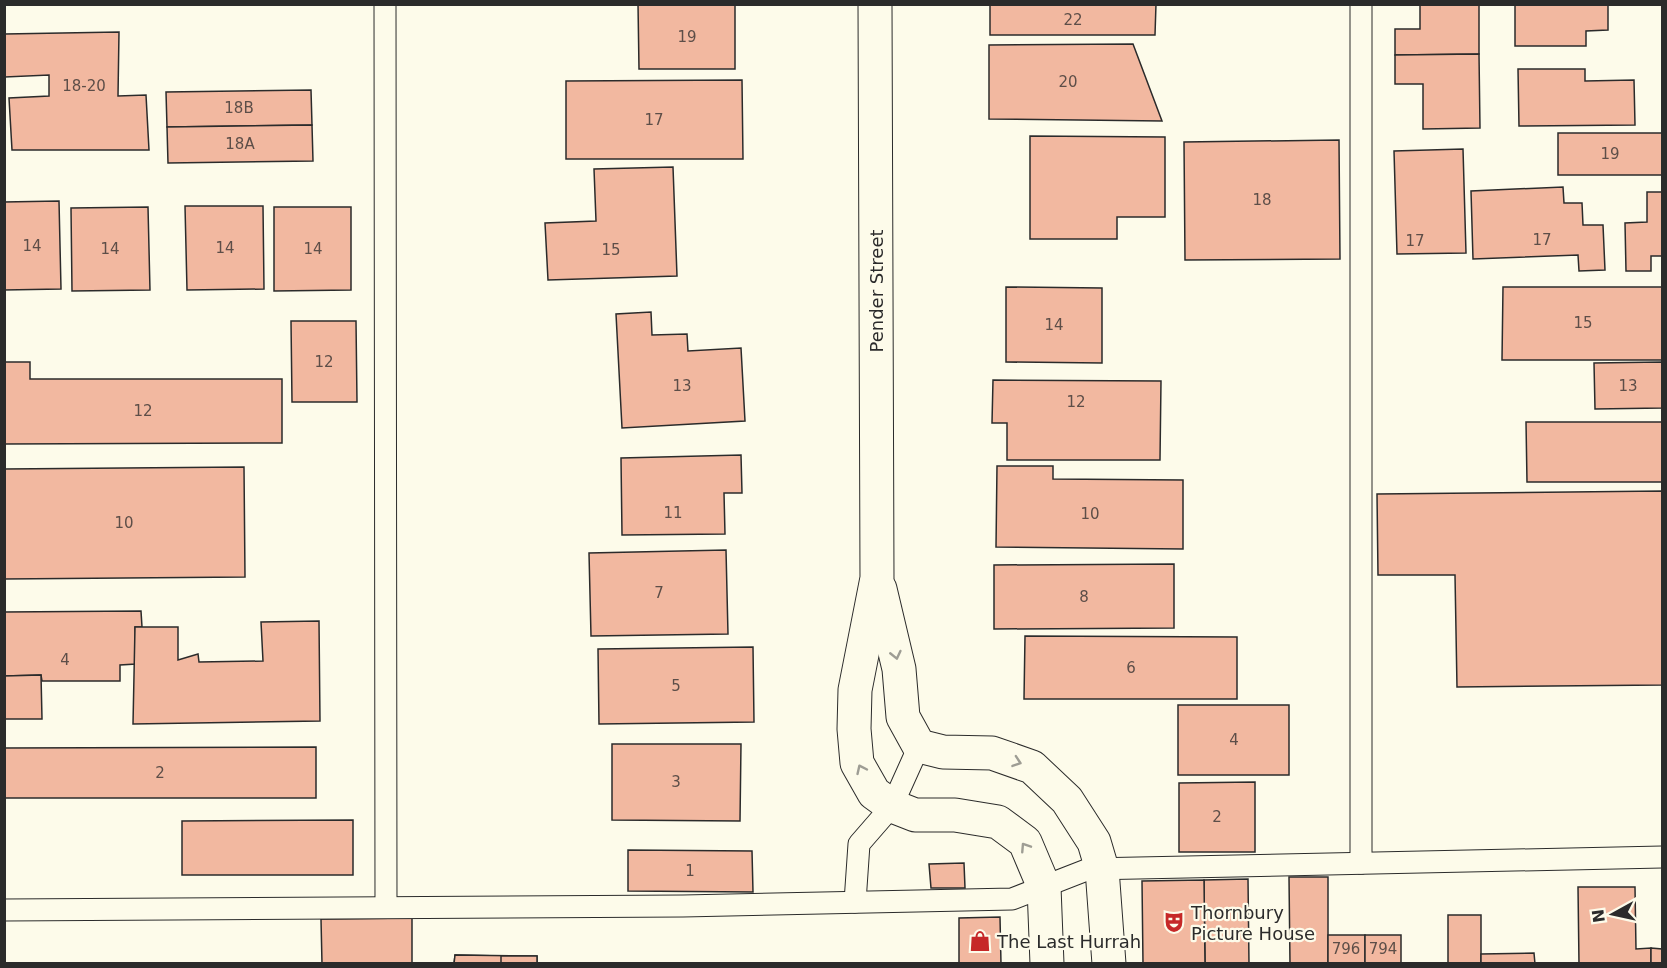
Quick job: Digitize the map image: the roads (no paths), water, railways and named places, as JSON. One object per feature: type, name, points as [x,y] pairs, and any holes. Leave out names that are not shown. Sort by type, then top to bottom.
[{"type":"street","name":"Pender Street","points":[[876,4],[877,578],[855,690],[854,729],[857,763],[874,793],[892,806],[915,815],[955,815],[998,822],[1025,842],[1044,887],[1047,963]]},
{"type":"street","name":"Pender Street","points":[[877,578],[899,669],[903,717],[920,746]]},
{"type":"street","points":[[920,746],[943,752],[992,753],[1032,767],[1067,800],[1094,842],[1102,869],[1109,963]]},
{"type":"lane","points":[[385,4],[386,907]]},
{"type":"lane","points":[[1361,4],[1361,863]]},
{"type":"lane","points":[[855,902],[859,844],[892,806],[920,746]]},
{"type":"lane","points":[[4,910],[683,906],[1012,899],[1089,869],[1662,857]]},
{"type":"place","name":"Thornbury Picture House","points":[[1174,922]]},
{"type":"place","name":"The Last Hurrah","points":[[980,941]]}]
